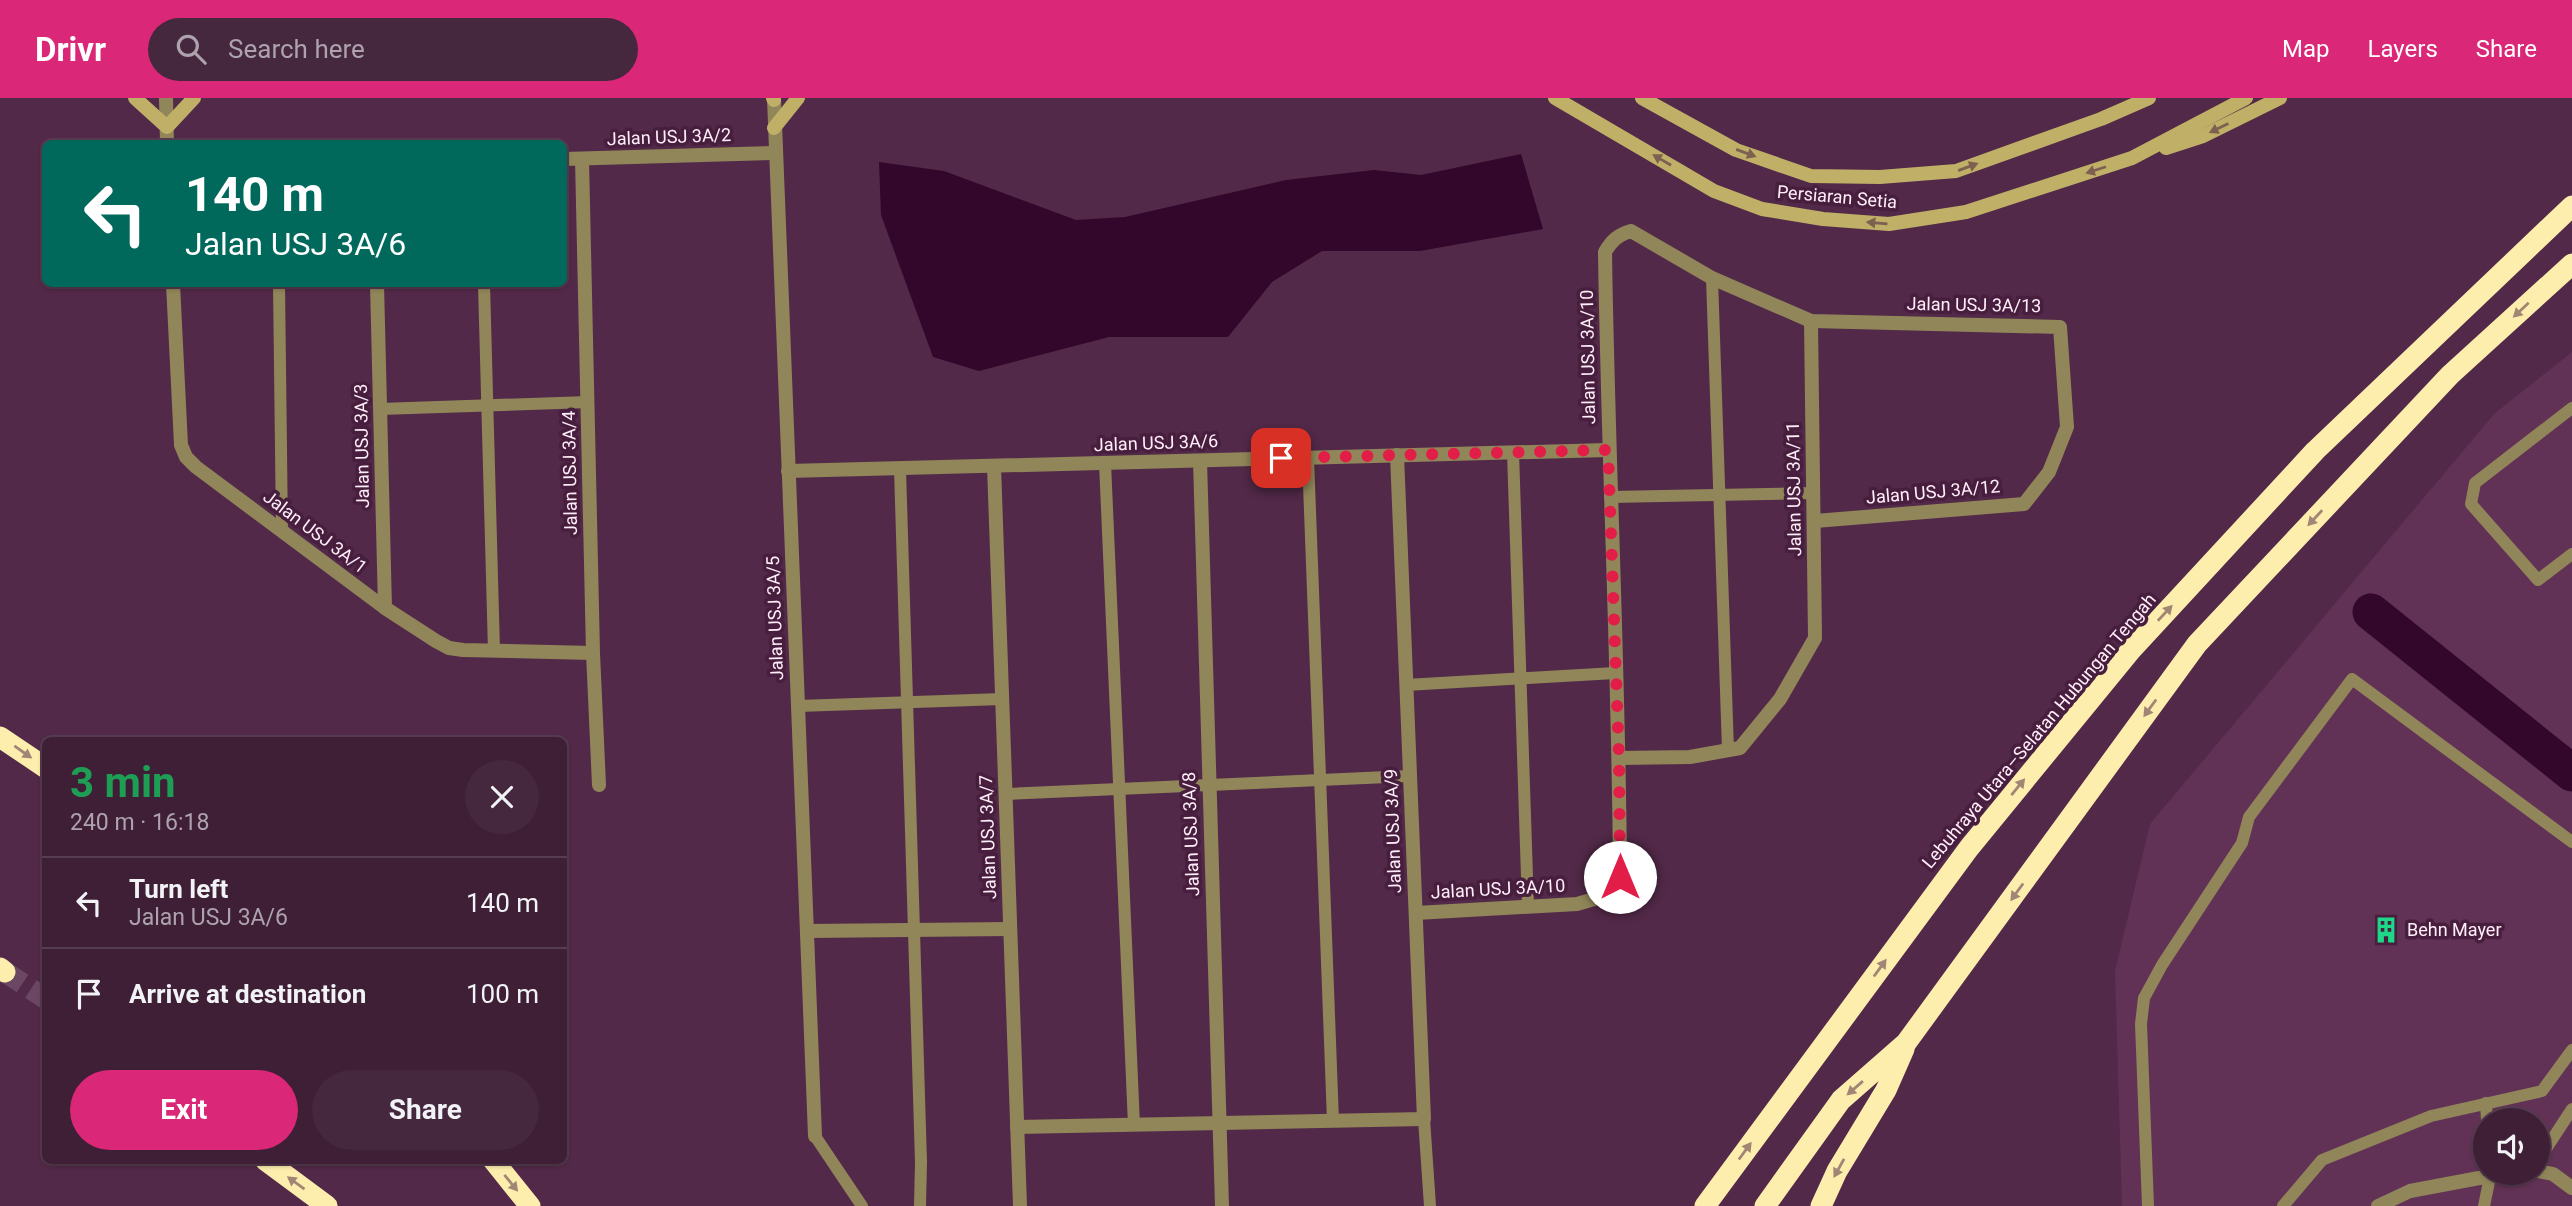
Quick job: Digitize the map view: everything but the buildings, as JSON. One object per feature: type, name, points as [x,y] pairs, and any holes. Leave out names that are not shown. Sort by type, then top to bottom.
[{"type":"highway","name":"Lebuhraya Utara–Selatan Hubungan Tengah","points":[[1705,1206],[1969,848],[2131,650],[2315,451],[2572,206]]},
{"type":"highway","points":[[1821,1206],[1837,1171],[1886,1090],[1906,1044],[2197,644],[2450,374],[2572,264]]},
{"type":"highway","points":[[0,737],[42,765]]},
{"type":"highway","points":[[1765,1206],[1841,1100],[1906,1044]]},
{"type":"highway","points":[[270,1164],[327,1206]]},
{"type":"highway","points":[[496,1164],[530,1206]]},
{"type":"main road","points":[[135,98],[167,127],[194,98]]},
{"type":"main road","points":[[774,128],[798,98]]},
{"type":"main road","name":"Persiaran Setia","points":[[1555,98],[1714,191],[1762,209],[1823,219],[1889,224],[1966,212],[2132,158],[2246,98]]},
{"type":"main road","name":"Persiaran Setia","points":[[1642,98],[1736,150],[1811,176],[1880,177],[1956,171],[2101,119],[2149,98]]},
{"type":"main road","points":[[2132,158],[2203,136],[2280,98]]},
{"type":"street","points":[[166,98],[167,140]]},
{"type":"street","name":"Jalan USJ 3A/5","points":[[773,99],[815,1136]]},
{"type":"street","name":"Jalan USJ 3A/2","points":[[567,159],[775,153]]},
{"type":"street","name":"Jalan USJ 3A/4","points":[[582,159],[593,653],[599,785]]},
{"type":"street","name":"Jalan USJ 3A/10","points":[[1416,913],[1577,904],[1601,897],[1620,877],[1605,252],[1611,242],[1631,230],[1712,278]]},
{"type":"street","points":[[1712,278],[1811,321]]},
{"type":"street","name":"Jalan USJ 3A/1","points":[[173,287],[181,445],[186,457],[385,608],[449,648],[593,653]]},
{"type":"street","name":"Jalan USJ 3A/3","points":[[377,287],[385,608]]},
{"type":"street","name":"Jalan USJ 3A/13","points":[[1811,321],[2060,327],[2064,402]]},
{"type":"street","name":"Jalan USJ 3A/11","points":[[1619,758],[1690,757],[1740,748],[1780,699],[1815,638],[1811,321]]},
{"type":"street","name":"Jalan USJ 3A/12","points":[[1815,521],[2024,503],[2049,472],[2067,427],[2064,402]]},
{"type":"street","name":"Jalan USJ 3A/6","points":[[788,471],[1608,450]]},
{"type":"street","name":"Jalan USJ 3A/9","points":[[1397,455],[1424,1119]]},
{"type":"street","name":"Jalan USJ 3A/8","points":[[1200,461],[1222,1206]]},
{"type":"street","name":"Jalan USJ 3A/7","points":[[994,466],[1020,1206]]},
{"type":"street","points":[[807,931],[1010,929]]},
{"type":"street","points":[[1017,1127],[1424,1119]]},
{"type":"street","points":[[2550,1173],[2572,1188]]},
{"type":"street","points":[[2378,1206],[2410,1191],[2473,1178]]},
{"type":"lane","points":[[1712,278],[1728,750]]},
{"type":"lane","points":[[279,287],[282,531]]},
{"type":"lane","points":[[485,287],[494,651]]},
{"type":"lane","points":[[380,409],[588,402]]},
{"type":"lane","points":[[2572,408],[2475,483],[2471,504],[2538,580],[2572,554]]},
{"type":"lane","points":[[1513,452],[1528,907]]},
{"type":"lane","points":[[1308,458],[1333,1121]]},
{"type":"lane","points":[[1105,463],[1134,1125]]},
{"type":"lane","points":[[900,469],[921,1162],[920,1206]]},
{"type":"lane","points":[[1610,497],[1813,493]]},
{"type":"lane","points":[[1406,685],[1615,673]]},
{"type":"lane","points":[[2148,1206],[2141,1024],[2144,998],[2162,965],[2242,844],[2249,817],[2351,679],[2572,842]]},
{"type":"lane","points":[[798,706],[1002,699]]},
{"type":"lane","points":[[1006,794],[1410,776]]},
{"type":"lane","points":[[2283,1206],[2322,1160],[2431,1116],[2542,1091],[2572,1050]]},
{"type":"lane","points":[[2486,1103],[2486,1108]]},
{"type":"lane","points":[[2550,1143],[2571,1111]]},
{"type":"lane","name":"Jalan USJ 3A/9","points":[[1424,1119],[1430,1206]]},
{"type":"lane","points":[[815,1136],[862,1206]]},
{"type":"lane","points":[[2484,1206],[2489,1185]]},
{"type":"shaded area","points":[[1521,154],[1543,229],[1420,251],[1322,251],[1272,282],[1228,337],[1109,337],[979,371],[933,357],[881,215],[879,162],[944,171],[1076,220],[1125,217],[1286,180],[1374,170],[1421,175]]},
{"type":"shaded area","points":[[2572,352],[2572,1206],[2122,1206],[2115,971],[2150,824],[2494,414]]},
{"type":"waterway","points":[[2371,612],[2572,773]]},
{"type":"tunnel","points":[[5,972],[42,996]]},
{"type":"place","name":"Behn Mayer","points":[[2386,930]]},
{"type":"route","points":[[1281,458],[1608,450],[1619,758],[1620,877]]}]
